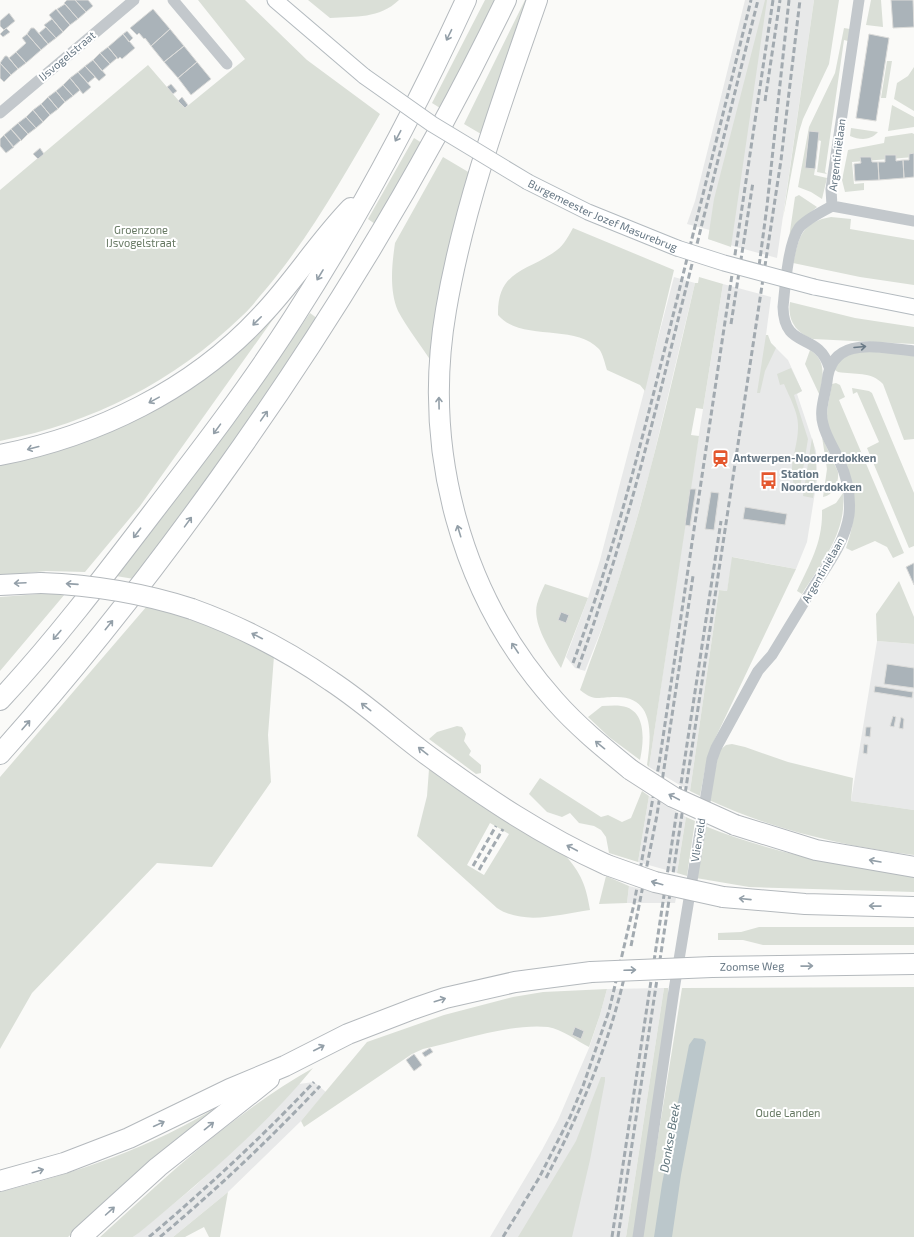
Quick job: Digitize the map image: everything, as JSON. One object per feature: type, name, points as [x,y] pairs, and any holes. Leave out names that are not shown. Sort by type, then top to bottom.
[{"type":"highway","points":[[0,700],[82,605],[215,431],[296,315],[374,183],[466,0]]},
{"type":"highway","points":[[0,754],[63,682],[143,582],[288,382],[397,206],[453,104],[506,0]]},
{"type":"highway","points":[[537,0],[499,111],[468,215],[453,272],[446,311],[439,373],[438,405],[442,457],[460,536],[482,590],[509,639],[554,700],[594,740],[630,770],[673,797],[735,825],[816,850],[914,867]]},
{"type":"highway","points":[[0,455],[49,444],[97,427],[158,398],[201,369],[228,347],[259,318],[282,292],[332,228],[374,183]]},
{"type":"highway","points":[[0,585],[41,583],[107,588],[150,596],[192,608],[242,629],[285,652],[332,681],[397,731],[522,821],[577,851],[607,865],[655,882],[723,897],[805,904],[914,906]]},
{"type":"highway","name":"Zoomse Weg","points":[[285,1066],[381,1020],[445,998],[515,982],[591,972],[712,967],[914,964]]},
{"type":"highway","points":[[0,1181],[64,1163],[105,1148],[163,1123],[230,1089],[285,1066]]},
{"type":"highway","points":[[81,1237],[158,1167],[285,1066]]},
{"type":"street","name":"IJsvogelstraat","points":[[0,113],[134,0]]},
{"type":"street","points":[[173,0],[227,64]]},
{"type":"street","name":"Burgemeester Jozef Masurebrug","points":[[274,0],[364,76],[432,124],[528,182],[588,212],[677,248],[724,263],[814,287],[914,307]]},
{"type":"street","name":"Argentiniëlaan","points":[[758,671],[772,655],[840,544],[848,517],[850,501],[845,475],[823,424],[822,407],[829,367],[824,353],[819,348],[796,337],[788,329],[783,316],[783,307],[792,246],[796,234],[803,224],[832,206],[831,189],[859,0]]},
{"type":"street","points":[[832,206],[914,221]]},
{"type":"street","points":[[829,367],[832,360],[839,354],[852,348],[869,347],[914,351]]},
{"type":"street","name":"Vlierveld","points":[[638,1237],[709,769],[716,748],[758,671]]},
{"type":"shaded area","points":[[745,0],[814,0],[777,258],[708,239],[710,230],[687,224],[695,201]]},
{"type":"shaded area","points":[[674,277],[695,283],[651,467],[629,547],[608,613],[585,671],[575,668],[566,657],[588,598],[600,560]]},
{"type":"shaded area","points":[[723,284],[771,297],[766,335],[771,343],[788,360],[802,391],[797,394],[816,451],[817,480],[807,542],[796,569],[733,557],[727,591],[719,590],[690,791],[649,767],[692,478]]},
{"type":"shaded area","points":[[877,641],[914,644],[914,810],[851,801]]},
{"type":"shaded area","points":[[649,796],[686,817],[677,873],[638,862]]},
{"type":"shaded area","points":[[629,886],[676,898],[675,903],[627,903]]},
{"type":"shaded area","points":[[664,988],[626,1237],[490,1237],[542,1150],[558,1120],[589,1048],[607,989]]},
{"type":"shaded area","points":[[694,1038],[703,1039],[706,1042],[681,1175],[672,1237],[654,1237],[662,1184],[689,1045]]},
{"type":"shaded area","points":[[314,1082],[326,1092],[301,1121],[228,1192],[173,1237],[133,1237],[194,1187],[244,1140],[299,1084]]},
{"type":"green space","name":"Groenzone IJsvogelstraat","points":[[198,0],[245,0],[307,60],[380,114],[327,204],[298,247],[266,289],[242,316],[216,340],[160,380],[99,411],[34,433],[0,441],[0,190],[148,65],[185,108],[245,59]]},
{"type":"green space","points":[[308,0],[399,0],[383,11],[375,14],[330,18]]},
{"type":"green space","points":[[485,0],[496,0],[440,108],[432,103]]},
{"type":"green space","points":[[525,0],[529,0],[481,134],[464,124]]},
{"type":"green space","points":[[765,0],[767,0],[731,247],[708,239],[714,199]]},
{"type":"green space","points":[[814,0],[839,0],[829,64],[803,119],[799,132],[783,218]]},
{"type":"green space","points":[[871,0],[881,0],[883,27],[866,25]]},
{"type":"green space","points":[[844,28],[850,29],[848,41],[844,40],[825,172],[827,174],[817,172],[821,141],[818,140],[819,132],[809,131],[805,167],[815,169],[814,175],[827,178],[822,199],[811,192],[798,187],[809,127],[835,73]]},
{"type":"green space","points":[[887,61],[892,61],[886,98],[881,98]]},
{"type":"green space","points":[[914,67],[914,111],[894,99],[897,83],[908,76]]},
{"type":"green space","points":[[892,105],[914,117],[914,127],[888,131]]},
{"type":"green space","points":[[851,128],[878,132],[872,137],[865,139],[857,138],[850,136]]},
{"type":"green space","points":[[912,133],[914,134],[914,157],[852,162],[854,184],[864,183],[864,190],[845,192],[842,180],[848,150],[884,143],[885,137]]},
{"type":"green space","points":[[414,138],[422,143],[375,224],[368,219]]},
{"type":"green space","points":[[443,157],[470,173],[431,361],[409,330],[398,311],[393,294],[392,268],[395,243]]},
{"type":"green space","points":[[799,195],[817,207],[797,224],[789,238],[795,197]]},
{"type":"green space","points":[[831,217],[851,219],[850,229],[914,240],[914,285],[860,277],[793,263],[797,246],[803,232],[807,227],[821,219]]},
{"type":"green space","points":[[573,228],[674,270],[645,391],[640,385],[607,370],[603,356],[599,349],[589,341],[563,334],[520,328],[508,323],[498,315],[499,300],[503,289],[509,280],[525,268],[560,248]]},
{"type":"green space","points":[[699,277],[723,284],[703,409],[696,408],[691,435],[699,436],[649,767],[647,765],[649,742],[648,720],[638,703],[628,698],[593,697],[580,690],[624,563],[662,424],[695,283],[698,283]]},
{"type":"green space","points":[[790,302],[855,318],[914,327],[914,344],[813,339],[802,333],[794,325],[790,315]]},
{"type":"green space","points":[[273,313],[276,315],[140,506],[85,572],[46,571],[0,576],[0,464],[79,443]]},
{"type":"green space","points":[[310,313],[318,319],[267,395],[134,579],[116,576],[245,408]]},
{"type":"green space","points":[[766,335],[768,335],[771,343],[776,348],[765,371],[760,393],[757,393]]},
{"type":"green space","points":[[810,350],[816,354],[822,365],[820,396],[805,364]]},
{"type":"green space","points":[[863,351],[914,355],[914,439],[904,440],[883,384],[868,375],[838,372],[835,370],[839,362],[846,356]]},
{"type":"green space","points":[[791,368],[802,391],[794,395],[808,439],[799,494],[792,477],[793,460],[798,434],[798,420],[784,384],[780,385],[777,374]]},
{"type":"green space","points":[[836,383],[840,385],[845,397],[839,400],[904,553],[893,558],[887,547],[875,541],[852,551],[846,548],[853,523],[853,490],[847,467],[832,436],[827,419],[827,409],[832,384]]},
{"type":"green space","points":[[852,388],[869,391],[872,393],[914,493],[914,546],[909,548],[867,448],[879,442],[857,392],[853,394]]},
{"type":"green space","points":[[822,437],[838,472],[837,484],[835,488],[830,494],[823,497],[827,469]]},
{"type":"green space","points":[[812,438],[816,468],[813,498],[803,496]]},
{"type":"green space","points":[[843,493],[841,521],[837,534],[825,558],[802,594],[797,591],[815,552],[822,522],[822,510],[836,503]]},
{"type":"green space","points":[[732,557],[796,569],[713,743],[705,769],[700,796],[690,791],[719,590],[727,591]]},
{"type":"green space","points":[[899,581],[914,617],[914,644],[877,641],[876,614]]},
{"type":"green space","points":[[545,584],[588,598],[561,668],[543,638],[537,620],[537,604]]},
{"type":"green space","points":[[65,594],[0,671],[0,597]]},
{"type":"green space","points":[[147,606],[212,627],[274,656],[268,735],[271,782],[212,867],[157,863],[32,993],[0,1049],[0,777]]},
{"type":"green space","points":[[602,706],[621,706],[629,708],[636,713],[642,727],[643,735],[640,760],[609,737],[588,717]]},
{"type":"green space","points":[[457,726],[462,727],[466,734],[464,741],[471,751],[469,755],[481,765],[481,773],[476,774],[429,739],[437,732]]},
{"type":"green space","points":[[732,744],[788,762],[853,778],[851,801],[914,810],[914,855],[835,842],[758,820],[709,800],[719,751],[726,745]]},
{"type":"green space","points":[[429,769],[446,782],[448,780],[564,854],[579,873],[587,893],[590,910],[555,916],[530,918],[508,913],[497,908],[417,836],[427,796]],"holes":[[[490,823],[509,834],[484,875],[467,865]]]},
{"type":"green space","points":[[540,778],[601,817],[608,815],[622,822],[631,818],[642,791],[649,796],[638,862],[609,853],[606,837],[601,830],[594,826],[579,823],[570,813],[562,817],[547,812],[529,794]]},
{"type":"green space","points":[[686,817],[695,821],[687,876],[677,873]]},
{"type":"green space","points":[[705,826],[756,844],[782,851],[860,868],[914,876],[914,892],[749,887],[696,878]]},
{"type":"green space","points":[[606,876],[629,886],[627,903],[599,904]]},
{"type":"green space","points":[[759,927],[914,927],[914,945],[763,945],[743,940],[718,940],[718,933],[741,932]]},
{"type":"green space","name":"Oude Landen","points":[[914,987],[914,1237],[642,1237],[682,988]]},
{"type":"green space","points":[[664,988],[668,988],[668,1005],[634,1237],[626,1237]]},
{"type":"green space","points":[[607,989],[589,1047],[559,1030],[548,1027],[534,1026],[502,1030],[469,1037],[423,1049],[412,1054],[304,1127],[301,1121],[367,1042],[444,1015],[513,997],[543,992]]},
{"type":"green space","points":[[313,1068],[294,1090],[231,1154],[140,1232],[133,1237],[100,1237],[176,1168],[228,1125],[283,1086]]},
{"type":"green space","points":[[601,1077],[605,1077],[605,1081],[590,1160],[572,1237],[518,1237],[576,1141]]},
{"type":"green space","points":[[220,1105],[155,1159],[68,1237],[0,1237],[0,1192],[29,1185],[85,1167],[141,1146],[168,1134]]},
{"type":"green space","points":[[228,1192],[220,1237],[209,1237],[204,1227],[185,1237],[173,1237]]},
{"type":"building","points":[[67,0],[75,0],[86,12],[78,19],[64,3]]},
{"type":"building","points":[[75,0],[88,0],[93,6],[86,12]]},
{"type":"building","points":[[891,0],[913,0],[914,27],[893,28]]},
{"type":"building","points":[[65,4],[78,19],[70,25],[57,9]]},
{"type":"building","points":[[56,9],[70,25],[63,32],[49,15]]},
{"type":"building","points":[[153,9],[170,29],[151,46],[145,38],[144,39],[139,33],[137,35],[130,28]]},
{"type":"building","points":[[9,13],[15,21],[4,30],[0,26],[0,21]]},
{"type":"building","points":[[52,19],[63,32],[56,38],[44,25]]},
{"type":"building","points":[[46,27],[56,38],[48,44],[39,33]]},
{"type":"building","points":[[6,28],[10,32],[3,37],[0,34]]},
{"type":"building","points":[[31,28],[34,28],[48,44],[41,50],[27,34]]},
{"type":"building","points":[[170,29],[184,46],[164,62],[151,46]]},
{"type":"building","points":[[127,31],[133,38],[129,42],[123,34]]},
{"type":"building","points":[[27,34],[41,50],[26,63],[16,52],[26,43],[22,38]]},
{"type":"building","points":[[123,34],[135,48],[122,59],[120,57],[118,59],[108,47]]},
{"type":"building","points":[[869,34],[889,38],[876,121],[856,118]]},
{"type":"building","points":[[184,46],[197,62],[178,78],[164,62]]},
{"type":"building","points":[[108,47],[117,58],[110,64],[100,53]]},
{"type":"building","points":[[16,52],[26,63],[18,69],[9,58]]},
{"type":"building","points":[[100,53],[110,64],[102,71],[93,60]]},
{"type":"building","points":[[5,56],[7,56],[18,69],[11,75],[0,63]]},
{"type":"building","points":[[93,60],[106,75],[99,81],[85,66]]},
{"type":"building","points":[[197,62],[211,79],[191,95],[178,78]]},
{"type":"building","points":[[0,63],[11,75],[4,82],[0,78]]},
{"type":"building","points":[[85,66],[95,77],[88,83],[78,72]]},
{"type":"building","points":[[78,72],[91,87],[83,94],[70,78]]},
{"type":"building","points":[[70,78],[80,90],[73,96],[63,85]]},
{"type":"building","points":[[171,84],[177,91],[173,94],[167,87]]},
{"type":"building","points":[[63,85],[73,96],[65,102],[56,91]]},
{"type":"building","points":[[56,91],[65,102],[58,109],[48,97]]},
{"type":"building","points":[[48,97],[58,109],[50,115],[41,104]]},
{"type":"building","points":[[182,97],[188,105],[185,108],[178,101]]},
{"type":"building","points":[[41,104],[50,115],[43,122],[33,110]]},
{"type":"building","points":[[33,110],[43,122],[36,128],[26,117]]},
{"type":"building","points":[[26,117],[36,128],[28,134],[18,123]]},
{"type":"building","points":[[18,123],[28,134],[21,141],[11,129]]},
{"type":"building","points":[[11,129],[21,140],[13,147],[4,135]]},
{"type":"building","points":[[809,131],[819,132],[815,169],[805,168]]},
{"type":"building","points":[[4,135],[14,147],[6,153],[0,146],[0,139]]},
{"type":"building","points":[[40,148],[44,154],[38,159],[33,154]]},
{"type":"building","points":[[914,153],[914,177],[904,178],[903,160],[909,160],[909,154]]},
{"type":"building","points":[[885,155],[896,155],[896,161],[903,160],[904,178],[879,180],[878,162],[885,162]]},
{"type":"building","points":[[860,157],[871,157],[872,162],[878,162],[879,180],[855,181],[854,164],[861,163]]},
{"type":"building","points":[[690,489],[696,489],[690,526],[685,525]]},
{"type":"building","points":[[711,492],[719,493],[714,530],[705,529]]},
{"type":"building","points":[[745,507],[787,514],[785,525],[743,519]]},
{"type":"building","points":[[914,563],[914,585],[906,567]]},
{"type":"building","points":[[561,612],[569,615],[566,623],[558,620]]},
{"type":"building","points":[[887,664],[914,668],[914,688],[884,684]]},
{"type":"building","points":[[875,686],[913,692],[912,698],[874,692]]},
{"type":"building","points":[[893,716],[896,717],[894,727],[890,726]]},
{"type":"building","points":[[901,717],[904,719],[903,729],[899,728]]},
{"type":"building","points":[[866,727],[871,727],[870,737],[865,736]]},
{"type":"building","points":[[864,744],[868,745],[867,754],[863,753]]},
{"type":"building","points":[[575,1027],[584,1031],[581,1039],[572,1035]]},
{"type":"building","points":[[430,1048],[433,1052],[425,1057],[422,1053]]},
{"type":"building","points":[[414,1054],[422,1065],[414,1071],[406,1060]]},
{"type":"railway","points":[[573,663],[614,540],[637,457],[751,0]]},
{"type":"railway","points":[[578,668],[607,583],[644,455],[758,0]]},
{"type":"railway","points":[[503,1237],[539,1178],[570,1117],[583,1086],[609,1011],[634,904],[659,764],[773,0]]},
{"type":"railway","points":[[765,101],[780,0]]},
{"type":"railway","points":[[758,274],[767,206],[789,0]]},
{"type":"railway","points":[[618,1237],[781,160],[800,0]]},
{"type":"railway","points":[[731,324],[753,182]]},
{"type":"railway","points":[[612,1237],[721,521]]},
{"type":"railway","points":[[631,946],[657,815],[693,576]]},
{"type":"railway","points":[[473,866],[496,826]]},
{"type":"railway","points":[[479,870],[503,829]]},
{"type":"railway","points":[[546,1178],[582,1104],[602,1053],[611,1027],[625,974]]},
{"type":"railway","points":[[149,1237],[234,1162],[314,1082]]},
{"type":"railway","points":[[160,1237],[242,1164],[320,1086]]},
{"type":"place","name":"Antwerpen-Noorderdokken","points":[[720,458]]},
{"type":"place","name":"Station Noorderdokken","points":[[768,480]]},
{"type":"water label","name":"Donkse Beek","points":[[670,1138]]}]
